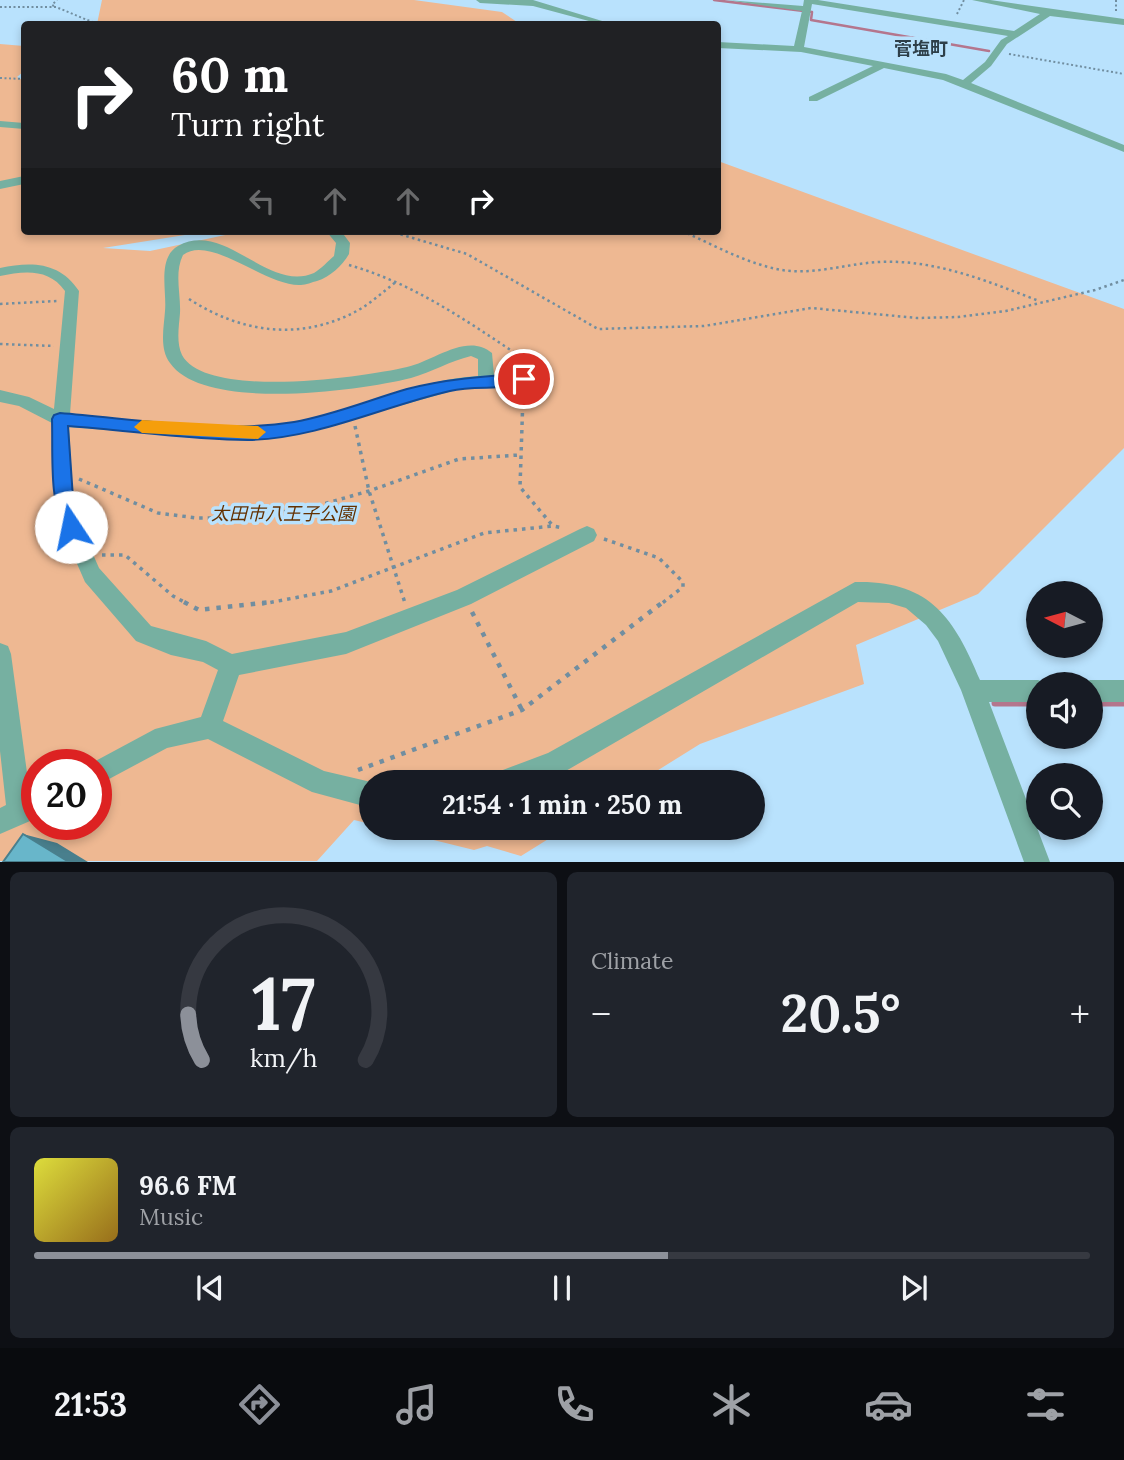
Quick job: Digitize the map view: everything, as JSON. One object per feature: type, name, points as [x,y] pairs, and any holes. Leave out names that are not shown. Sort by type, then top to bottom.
[{"type":"street","points":[[480,0],[534,1],[598,21]]},
{"type":"street","points":[[731,0],[808,3],[1015,34]]},
{"type":"street","points":[[976,0],[1048,13],[1124,22]]},
{"type":"street","points":[[801,50],[798,45],[808,3]]},
{"type":"street","points":[[964,84],[988,64],[1015,34],[1029,28],[1048,13]]},
{"type":"street","points":[[721,45],[801,50],[920,71],[964,84],[1124,149]]},
{"type":"street","points":[[813,99],[883,65]]},
{"type":"street","points":[[0,124],[21,126]]},
{"type":"street","points":[[0,185],[21,181]]},
{"type":"street","points":[[337,235],[344,242],[345,249],[340,257],[317,275],[300,280],[270,274],[204,244],[181,250],[175,257],[171,270],[174,300],[172,348],[176,360],[187,372],[201,381],[219,386],[279,387],[402,374],[471,350],[486,357],[486,381]]},
{"type":"street","points":[[0,272],[33,268],[51,270],[65,278],[72,291],[64,401],[60,419],[64,498],[71,527],[92,575],[144,634],[206,652],[231,665],[346,643],[464,597],[587,535]]},
{"type":"street","points":[[0,396],[23,401],[60,419],[249,433],[296,428],[459,383],[524,379]]},
{"type":"street","points":[[538,770],[555,764],[855,592],[877,591],[900,595],[920,605],[947,635],[972,691],[1037,862]]},
{"type":"street","points":[[0,654],[19,813]]},
{"type":"street","points":[[209,727],[231,665]]},
{"type":"street","points":[[972,691],[1026,691]]},
{"type":"street","points":[[1103,691],[1124,691]]},
{"type":"street","points":[[112,765],[163,737],[209,727],[321,783],[359,792]]},
{"type":"path","points":[[56,7],[52,5],[57,0]]},
{"type":"path","points":[[0,7],[56,7],[90,21]]},
{"type":"path","points":[[996,52],[1124,74]]},
{"type":"path","points":[[0,78],[21,79]]},
{"type":"path","points":[[403,235],[467,254],[598,329],[704,326],[811,308],[917,318],[1006,311],[1124,280]]},
{"type":"path","points":[[692,235],[771,268],[817,272],[878,262],[911,262],[949,269],[1041,302]]},
{"type":"path","points":[[353,266],[397,281],[431,299],[519,355],[524,362],[524,379]]},
{"type":"path","points":[[174,300],[186,297],[212,315],[249,329],[291,331],[313,327],[355,312],[397,281]]},
{"type":"path","points":[[0,304],[38,300],[71,301]]},
{"type":"path","points":[[0,344],[68,347]]},
{"type":"path","points":[[82,556],[125,555],[173,596],[199,610],[247,607],[331,591],[484,533],[553,526],[520,487],[519,454],[523,400]]},
{"type":"path","points":[[357,431],[369,491],[405,598]]},
{"type":"path","points":[[64,472],[158,513],[197,518],[235,518],[306,509],[369,491],[459,459],[519,454]]},
{"type":"path","points":[[321,783],[522,710],[683,587],[683,582],[659,558],[609,540]]},
{"type":"path","points":[[464,597],[522,710]]},
{"type":"green space","points":[[102,0],[414,0],[502,12],[516,21],[98,21]]},
{"type":"green space","name":"太田市八王子公園","points":[[0,44],[21,46],[21,74],[17,77],[21,79],[21,235],[185,235],[103,248],[150,251],[225,235],[721,235],[721,162],[1124,309],[1124,448],[978,594],[856,645],[864,684],[700,744],[658,770],[359,770],[359,821],[354,820],[317,861],[0,861]]},
{"type":"green space","points":[[434,840],[547,840],[521,856],[487,846],[474,850]]},
{"type":"building","points":[[21,837],[21,840],[33,840],[69,862],[3,862]]},
{"type":"waterway","points":[[714,0],[812,12],[811,20],[989,51]]},
{"type":"waterway","points":[[995,703],[1026,703]]},
{"type":"waterway","points":[[1103,703],[1124,703]]},
{"type":"slow traffic","points":[[142,427],[258,432]]},
{"type":"district","name":"菅塩町","points":[[921,49]]},
{"type":"route","points":[[71,527],[64,498],[60,419],[249,433],[296,428],[459,383],[524,379]]}]
